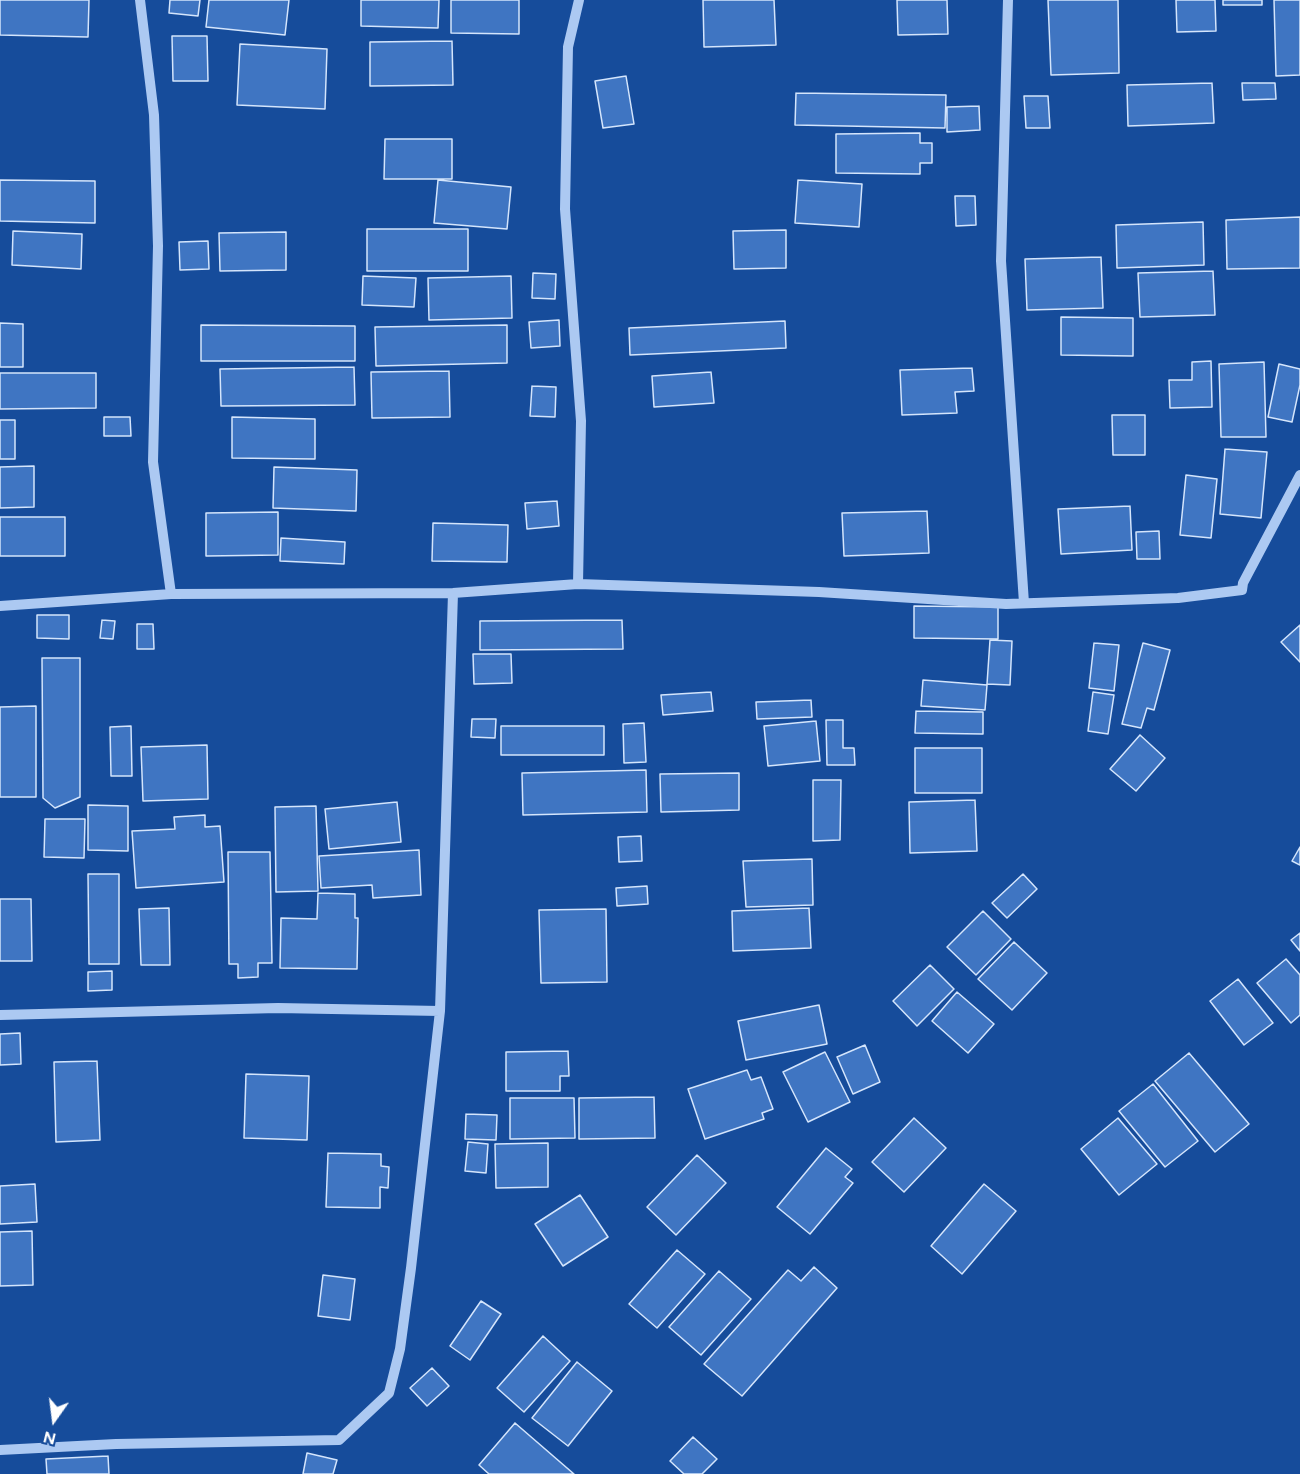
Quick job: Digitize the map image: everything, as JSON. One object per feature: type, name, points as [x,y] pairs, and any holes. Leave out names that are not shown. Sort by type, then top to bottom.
[{"type":"street","points":[[140,0],[154,115],[158,246],[153,462],[171,594]]},
{"type":"street","points":[[578,584],[581,421],[564,209],[568,47],[579,0]]},
{"type":"street","points":[[1008,0],[1001,261],[1024,603]]},
{"type":"street","points":[[0,606],[171,594],[453,593],[578,584],[819,592],[1006,604],[1178,598],[1242,590],[1243,584],[1300,475]]},
{"type":"street","points":[[0,1450],[116,1444],[339,1440],[389,1393],[400,1349],[411,1268],[440,1011],[453,593]]},
{"type":"street","points":[[0,1015],[278,1008],[440,1011]]},
{"type":"building","points":[[0,0],[89,0],[88,37],[0,35]]},
{"type":"building","points":[[170,0],[200,0],[198,16],[169,13]]},
{"type":"building","points":[[209,0],[289,0],[285,35],[206,27]]},
{"type":"building","points":[[361,0],[439,0],[438,28],[361,26]]},
{"type":"building","points":[[451,0],[519,0],[519,34],[451,33]]},
{"type":"building","points":[[703,0],[774,0],[776,45],[704,47]]},
{"type":"building","points":[[897,0],[947,0],[948,34],[898,35]]},
{"type":"building","points":[[1048,0],[1118,0],[1119,73],[1051,75]]},
{"type":"building","points":[[1176,0],[1215,0],[1216,31],[1177,32]]},
{"type":"building","points":[[1223,0],[1262,0],[1262,5],[1223,5]]},
{"type":"building","points":[[1274,0],[1300,0],[1300,75],[1276,76]]},
{"type":"building","points":[[172,36],[207,36],[208,81],[173,81]]},
{"type":"building","points":[[452,41],[453,85],[370,86],[370,42]]},
{"type":"building","points":[[240,44],[327,49],[325,109],[237,105]]},
{"type":"building","points":[[626,76],[634,124],[603,128],[595,81]]},
{"type":"building","points":[[1212,83],[1214,123],[1128,126],[1127,85]]},
{"type":"building","points":[[1242,83],[1275,83],[1276,99],[1243,100]]},
{"type":"building","points":[[796,93],[946,95],[945,128],[795,125]]},
{"type":"building","points":[[1024,96],[1048,96],[1050,128],[1026,128]]},
{"type":"building","points":[[979,106],[980,130],[947,132],[947,107]]},
{"type":"building","points":[[920,133],[920,143],[932,143],[932,163],[920,163],[920,174],[836,173],[836,134]]},
{"type":"building","points":[[385,139],[452,139],[452,179],[384,179]]},
{"type":"building","points":[[0,180],[95,181],[95,223],[0,221]]},
{"type":"building","points":[[438,180],[511,187],[507,229],[434,223]]},
{"type":"building","points":[[798,180],[862,184],[859,227],[795,223]]},
{"type":"building","points":[[955,196],[975,196],[976,225],[956,226]]},
{"type":"building","points":[[1300,217],[1300,268],[1227,269],[1226,220]]},
{"type":"building","points":[[1203,222],[1204,265],[1117,268],[1116,225]]},
{"type":"building","points":[[367,229],[468,229],[468,271],[367,271]]},
{"type":"building","points":[[786,230],[786,268],[734,269],[733,231]]},
{"type":"building","points":[[13,231],[82,234],[81,269],[12,265]]},
{"type":"building","points":[[286,232],[286,270],[220,271],[219,233]]},
{"type":"building","points":[[208,241],[209,269],[180,270],[179,242]]},
{"type":"building","points":[[1101,257],[1103,308],[1027,310],[1025,259]]},
{"type":"building","points":[[1213,271],[1215,315],[1140,317],[1138,273]]},
{"type":"building","points":[[533,273],[556,274],[555,299],[532,298]]},
{"type":"building","points":[[363,276],[416,278],[414,307],[362,305]]},
{"type":"building","points":[[511,276],[512,318],[429,320],[428,278]]},
{"type":"building","points":[[1061,317],[1133,318],[1133,356],[1061,355]]},
{"type":"building","points":[[559,320],[560,346],[531,348],[529,322]]},
{"type":"building","points":[[785,321],[786,348],[630,355],[629,328]]},
{"type":"building","points":[[0,323],[23,324],[23,367],[0,367]]},
{"type":"building","points":[[201,325],[355,326],[355,361],[201,361]]},
{"type":"building","points":[[507,325],[507,363],[376,366],[375,327]]},
{"type":"building","points":[[1211,361],[1212,407],[1170,408],[1169,380],[1192,380],[1192,362]]},
{"type":"building","points":[[1264,362],[1266,437],[1221,437],[1219,364]]},
{"type":"building","points":[[1279,364],[1300,369],[1300,385],[1292,422],[1268,417]]},
{"type":"building","points":[[354,367],[355,405],[221,406],[220,369]]},
{"type":"building","points":[[972,368],[974,391],[955,392],[957,413],[902,415],[900,370]]},
{"type":"building","points":[[449,371],[450,417],[372,418],[371,372]]},
{"type":"building","points":[[711,372],[714,403],[654,407],[652,376]]},
{"type":"building","points":[[0,373],[96,373],[96,408],[0,409]]},
{"type":"building","points":[[532,386],[556,387],[555,417],[530,416]]},
{"type":"building","points":[[1112,415],[1145,415],[1145,455],[1113,455]]},
{"type":"building","points":[[104,417],[130,417],[131,436],[104,436]]},
{"type":"building","points":[[232,417],[315,419],[315,459],[232,458]]},
{"type":"building","points":[[0,420],[15,420],[15,459],[0,459]]},
{"type":"building","points":[[1225,449],[1267,452],[1261,518],[1220,514]]},
{"type":"building","points":[[34,466],[34,507],[0,508],[0,467]]},
{"type":"building","points":[[274,467],[357,470],[356,511],[273,508]]},
{"type":"building","points":[[1186,475],[1217,479],[1211,538],[1180,535]]},
{"type":"building","points":[[557,501],[559,526],[527,529],[525,503]]},
{"type":"building","points":[[1130,506],[1132,550],[1061,554],[1058,509]]},
{"type":"building","points":[[927,511],[929,553],[844,556],[842,513]]},
{"type":"building","points":[[278,512],[278,555],[206,556],[206,513]]},
{"type":"building","points":[[0,517],[65,517],[65,556],[0,556]]},
{"type":"building","points":[[433,523],[508,525],[507,562],[432,561]]},
{"type":"building","points":[[1159,531],[1160,559],[1137,559],[1136,532]]},
{"type":"building","points":[[281,538],[345,542],[344,564],[280,561]]},
{"type":"building","points":[[914,606],[998,607],[998,639],[914,638]]},
{"type":"building","points":[[37,615],[69,615],[69,639],[37,638]]},
{"type":"building","points":[[102,620],[115,621],[113,639],[100,638]]},
{"type":"building","points":[[622,620],[623,649],[480,650],[480,621]]},
{"type":"building","points":[[137,624],[153,624],[154,649],[137,649]]},
{"type":"building","points":[[1300,625],[1300,662],[1281,642]]},
{"type":"building","points":[[990,640],[1012,641],[1010,685],[987,684]]},
{"type":"building","points":[[1094,643],[1119,645],[1114,691],[1089,688]]},
{"type":"building","points":[[1143,643],[1170,650],[1154,710],[1147,708],[1141,728],[1122,724]]},
{"type":"building","points":[[473,654],[511,654],[512,683],[474,684]]},
{"type":"building","points":[[42,658],[80,658],[80,797],[55,808],[43,798]]},
{"type":"building","points":[[923,680],[987,685],[985,710],[921,706]]},
{"type":"building","points":[[711,692],[713,711],[663,715],[661,695]]},
{"type":"building","points":[[1093,692],[1114,695],[1108,734],[1088,731]]},
{"type":"building","points":[[811,700],[812,717],[757,719],[756,702]]},
{"type":"building","points":[[36,706],[36,797],[0,797],[0,707]]},
{"type":"building","points":[[916,711],[983,712],[983,734],[915,733]]},
{"type":"building","points":[[472,719],[496,719],[495,738],[471,737]]},
{"type":"building","points":[[826,720],[843,720],[843,748],[854,748],[855,765],[827,765]]},
{"type":"building","points":[[816,721],[820,761],[768,766],[764,726]]},
{"type":"building","points":[[644,723],[646,762],[624,763],[623,724]]},
{"type":"building","points":[[131,726],[132,776],[111,776],[110,727]]},
{"type":"building","points":[[501,726],[604,726],[604,755],[501,755]]},
{"type":"building","points":[[1140,735],[1165,758],[1136,791],[1110,769]]},
{"type":"building","points":[[207,745],[208,799],[143,801],[141,747]]},
{"type":"building","points":[[915,748],[982,748],[982,793],[915,793]]},
{"type":"building","points":[[646,770],[647,812],[523,815],[522,773]]},
{"type":"building","points":[[739,773],[739,810],[661,812],[660,774]]},
{"type":"building","points":[[813,780],[841,780],[840,840],[813,841]]},
{"type":"building","points":[[975,800],[977,851],[910,853],[909,802]]},
{"type":"building","points":[[397,802],[401,842],[329,849],[325,809]]},
{"type":"building","points":[[88,805],[128,806],[128,851],[88,850]]},
{"type":"building","points":[[316,806],[318,891],[276,892],[275,807]]},
{"type":"building","points":[[205,815],[205,827],[220,826],[224,882],[136,888],[132,831],[175,829],[174,817]]},
{"type":"building","points":[[45,819],[85,819],[84,858],[44,857]]},
{"type":"building","points":[[641,836],[642,861],[619,862],[618,837]]},
{"type":"building","points":[[1300,847],[1300,865],[1292,861]]},
{"type":"building","points":[[419,850],[421,895],[373,898],[372,885],[321,888],[319,856]]},
{"type":"building","points":[[228,852],[270,852],[272,963],[258,963],[258,977],[238,978],[238,964],[229,964]]},
{"type":"building","points":[[812,859],[813,905],[746,907],[743,861]]},
{"type":"building","points":[[88,874],[119,874],[119,964],[89,964]]},
{"type":"building","points":[[1023,874],[1037,889],[1007,918],[992,903]]},
{"type":"building","points":[[647,886],[648,904],[617,906],[616,888]]},
{"type":"building","points":[[318,893],[355,894],[355,918],[358,918],[357,969],[280,968],[281,918],[317,919]]},
{"type":"building","points":[[0,899],[31,899],[32,961],[0,961]]},
{"type":"building","points":[[169,908],[170,965],[141,965],[139,909]]},
{"type":"building","points":[[809,908],[811,948],[733,951],[732,911]]},
{"type":"building","points":[[606,909],[607,982],[541,983],[539,910]]},
{"type":"building","points":[[983,911],[1011,939],[976,975],[947,947]]},
{"type":"building","points":[[1300,933],[1300,951],[1291,940]]},
{"type":"building","points":[[1014,942],[1047,973],[1012,1010],[978,979]]},
{"type":"building","points":[[1286,959],[1300,975],[1300,1015],[1291,1023],[1257,983]]},
{"type":"building","points":[[930,965],[954,989],[917,1026],[893,1001]]},
{"type":"building","points":[[112,971],[112,990],[88,991],[88,972]]},
{"type":"building","points":[[1238,979],[1273,1023],[1244,1045],[1210,1001]]},
{"type":"building","points":[[957,992],[994,1024],[968,1053],[932,1021]]},
{"type":"building","points":[[819,1005],[827,1044],[746,1060],[738,1021]]},
{"type":"building","points":[[20,1033],[21,1064],[0,1065],[0,1034]]},
{"type":"building","points":[[865,1045],[880,1082],[853,1094],[837,1057]]},
{"type":"building","points":[[568,1051],[569,1076],[560,1076],[560,1091],[506,1091],[506,1052]]},
{"type":"building","points":[[825,1052],[850,1102],[808,1122],[783,1072]]},
{"type":"building","points":[[1189,1053],[1249,1124],[1215,1152],[1155,1081]]},
{"type":"building","points":[[97,1061],[100,1140],[56,1142],[54,1062]]},
{"type":"building","points":[[747,1070],[751,1080],[761,1077],[773,1109],[762,1113],[764,1119],[705,1139],[688,1089]]},
{"type":"building","points":[[246,1074],[309,1076],[307,1140],[244,1138]]},
{"type":"building","points":[[1153,1084],[1198,1141],[1165,1167],[1119,1111]]},
{"type":"building","points":[[654,1097],[655,1138],[579,1139],[579,1098]]},
{"type":"building","points":[[510,1098],[574,1098],[575,1138],[510,1139]]},
{"type":"building","points":[[466,1114],[497,1115],[496,1140],[465,1139]]},
{"type":"building","points":[[914,1118],[946,1148],[904,1192],[872,1162]]},
{"type":"building","points":[[1118,1118],[1157,1164],[1119,1195],[1081,1149]]},
{"type":"building","points":[[468,1142],[488,1144],[486,1173],[465,1171]]},
{"type":"building","points":[[548,1143],[548,1187],[496,1188],[495,1144]]},
{"type":"building","points":[[826,1148],[852,1169],[845,1177],[853,1183],[810,1234],[777,1207]]},
{"type":"building","points":[[328,1153],[381,1154],[381,1166],[389,1167],[388,1188],[380,1187],[380,1208],[326,1207]]},
{"type":"building","points":[[697,1155],[726,1183],[676,1235],[647,1207]]},
{"type":"building","points":[[35,1184],[37,1222],[0,1224],[0,1186]]},
{"type":"building","points":[[984,1184],[1016,1211],[962,1274],[931,1246]]},
{"type":"building","points":[[580,1195],[608,1237],[563,1266],[535,1224]]},
{"type":"building","points":[[32,1231],[33,1285],[0,1286],[0,1232]]},
{"type":"building","points":[[677,1250],[705,1274],[657,1328],[629,1304]]},
{"type":"building","points":[[814,1267],[837,1288],[742,1396],[704,1364],[788,1270],[801,1281]]},
{"type":"building","points":[[719,1271],[751,1299],[701,1355],[669,1327]]},
{"type":"building","points":[[323,1275],[355,1279],[350,1320],[318,1316]]},
{"type":"building","points":[[481,1301],[501,1314],[470,1360],[450,1346]]},
{"type":"building","points":[[543,1336],[570,1361],[524,1412],[497,1388]]},
{"type":"building","points":[[577,1362],[612,1391],[568,1446],[532,1418]]},
{"type":"building","points":[[432,1368],[449,1386],[427,1406],[410,1388]]},
{"type":"building","points":[[515,1423],[574,1474],[489,1474],[479,1465]]},
{"type":"building","points":[[693,1437],[717,1459],[702,1474],[684,1474],[670,1461]]},
{"type":"building","points":[[307,1453],[337,1460],[333,1474],[303,1474]]},
{"type":"building","points":[[108,1456],[109,1474],[47,1474],[46,1459]]}]
